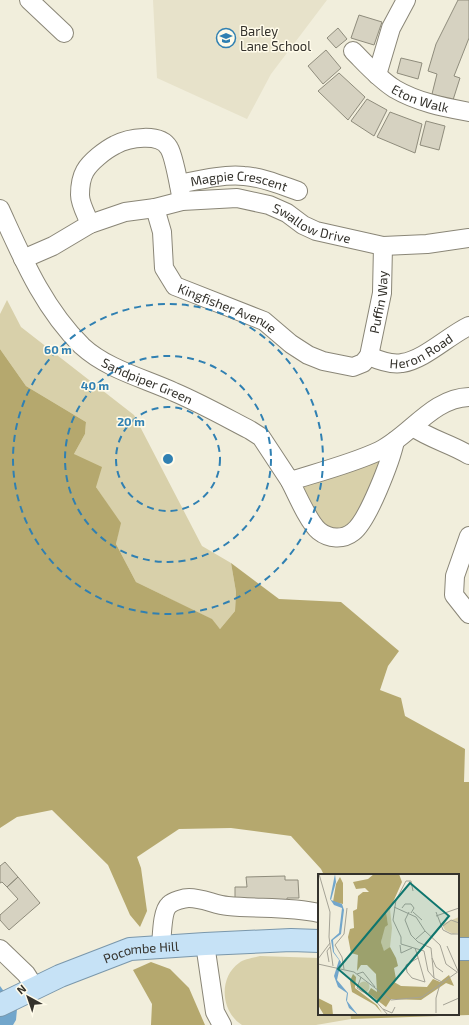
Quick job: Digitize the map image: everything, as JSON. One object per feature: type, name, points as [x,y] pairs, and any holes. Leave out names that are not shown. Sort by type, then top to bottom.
[{"type":"main road","name":"Pocombe Hill","points":[[7,1001],[130,949],[161,946],[291,940],[318,941]]},
{"type":"street","points":[[29,0],[64,34]]},
{"type":"street","points":[[377,75],[391,28],[406,0]]},
{"type":"street","name":"Eton Walk","points":[[353,51],[377,75],[395,88],[410,96],[434,105],[469,112]]},
{"type":"street","name":"Magpie Crescent","points":[[90,224],[80,197],[81,181],[85,171],[101,155],[115,145],[126,141],[155,138],[162,141],[169,148],[182,201]]},
{"type":"street","name":"Magpie Crescent","points":[[179,184],[205,179],[243,176],[272,182],[298,191]]},
{"type":"street","name":"Swallow Drive","points":[[156,208],[182,201],[237,198],[248,199],[287,213],[303,225],[316,231],[383,246],[427,244],[469,238]]},
{"type":"street","name":"Sandpiper Green","points":[[0,208],[24,259],[50,307],[82,345],[108,364],[175,392],[261,437],[290,481],[312,523],[319,531],[337,538],[346,536],[359,526],[390,462],[395,442]]},
{"type":"street","points":[[24,259],[53,246],[90,224],[125,212],[156,208]]},
{"type":"street","name":"Kingfisher Avenue","points":[[156,208],[162,232],[164,268],[175,286],[264,321],[291,344],[308,355],[318,359],[353,367],[363,363],[369,356]]},
{"type":"street","name":"Puffin Way","points":[[369,356],[382,293],[383,246]]},
{"type":"street","name":"Heron Road","points":[[369,356],[380,361],[400,364],[414,360],[452,334],[469,326]]},
{"type":"street","points":[[290,481],[379,451],[395,442],[432,410],[453,400],[469,397]]},
{"type":"street","points":[[413,427],[424,435],[457,448],[469,455]]},
{"type":"street","points":[[469,536],[455,576],[454,595],[469,614]]},
{"type":"street","points":[[161,946],[165,912],[169,905],[188,898],[220,905],[250,908],[279,907],[318,913]]},
{"type":"street","points":[[205,944],[215,1012],[222,1025]]},
{"type":"street","points":[[0,949],[26,974],[35,988]]},
{"type":"shaded area","name":"Barley Lane School","points":[[153,0],[327,0],[271,74],[247,119],[157,78]]},
{"type":"shaded area","points":[[7,300],[21,327],[134,415],[202,546],[231,563],[236,592],[235,611],[220,629],[211,619],[136,582],[116,544],[120,523],[74,454],[85,434],[86,422],[26,386],[0,349],[0,314]]},
{"type":"shaded area","points":[[0,349],[26,386],[86,422],[85,434],[74,454],[102,467],[96,487],[121,523],[116,544],[136,582],[212,619],[220,629],[235,611],[236,592],[231,563],[279,599],[341,602],[399,651],[388,666],[380,690],[401,698],[405,716],[465,749],[464,782],[469,782],[469,1015],[351,1019],[350,1015],[459,1015],[459,874],[324,874],[321,869],[291,836],[231,828],[179,829],[137,857],[141,868],[147,911],[140,927],[130,915],[108,865],[52,810],[17,817],[0,828]]},
{"type":"shaded area","points":[[385,457],[359,517],[340,530],[322,526],[299,489],[302,483]]},
{"type":"shaded area","points":[[260,956],[318,958],[318,1015],[350,1015],[351,1019],[316,1025],[242,1025],[235,1019],[226,1004],[225,986],[232,969],[239,963]]},
{"type":"shaded area","points":[[151,962],[170,969],[189,988],[205,1025],[151,1025],[152,1004],[133,970]]},
{"type":"water","points":[[0,986],[17,1009],[16,1020],[13,1025],[0,1025]]},
{"type":"building","points":[[458,0],[469,0],[469,38],[454,76],[460,78],[453,100],[432,94],[437,74],[428,71],[436,44]]},
{"type":"building","points":[[359,15],[382,22],[374,45],[351,38]]},
{"type":"building","points":[[338,28],[347,39],[336,48],[327,38]]},
{"type":"building","points":[[326,50],[341,68],[323,84],[308,66]]},
{"type":"building","points":[[401,58],[422,63],[418,79],[397,73]]},
{"type":"building","points":[[339,73],[365,97],[348,120],[318,91]]},
{"type":"building","points":[[367,99],[387,110],[374,136],[351,121]]},
{"type":"building","points":[[390,112],[422,124],[415,153],[377,137]]},
{"type":"building","points":[[426,121],[445,126],[439,150],[420,145]]},
{"type":"building","points":[[5,862],[18,877],[7,887],[2,882],[0,883],[0,866]]},
{"type":"building","points":[[285,876],[285,880],[298,880],[299,898],[287,898],[287,902],[235,904],[235,887],[247,887],[246,877]]},
{"type":"building","points":[[18,877],[40,903],[9,930],[0,920],[0,915],[18,899],[7,887]]},
{"type":"place","name":"Barley Lane School","points":[[226,38]]}]
